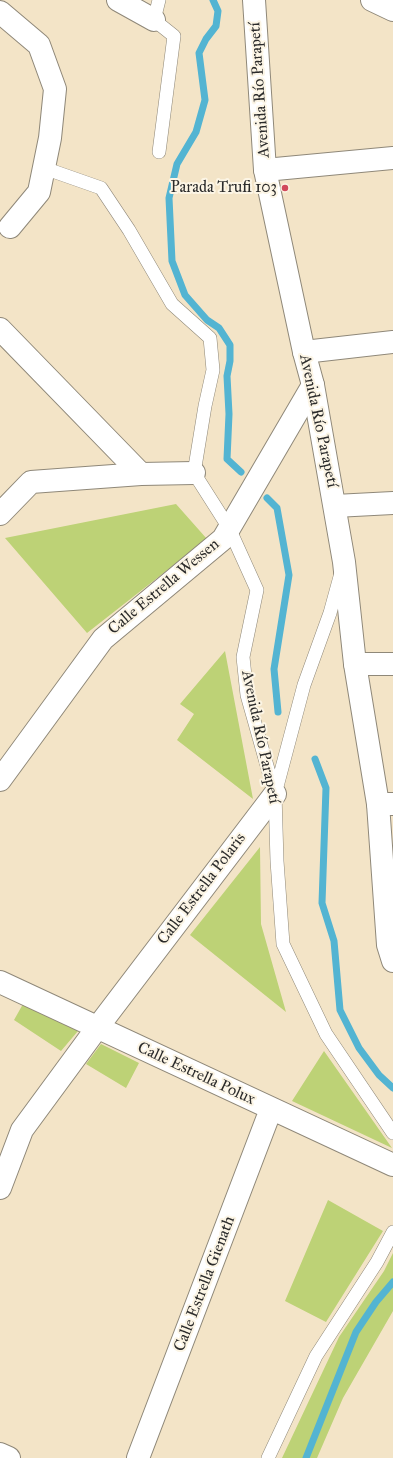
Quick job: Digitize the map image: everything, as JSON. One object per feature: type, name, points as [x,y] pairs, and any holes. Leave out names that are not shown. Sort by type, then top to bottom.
[{"type":"street","points":[[118,0],[156,10]]},
{"type":"street","name":"Avenida Río Parapetí","points":[[254,0],[265,170],[304,352],[313,385],[344,562],[355,664],[386,804],[388,944],[393,961]]},
{"type":"street","points":[[372,0],[393,10]]},
{"type":"street","points":[[0,12],[39,45],[55,88],[50,138],[39,192],[5,223]]},
{"type":"street","points":[[265,170],[393,158]]},
{"type":"street","points":[[0,329],[141,474]]},
{"type":"street","points":[[304,352],[393,342]]},
{"type":"street","name":"Calle Estrella Wessen","points":[[0,780],[103,639],[223,539],[313,385]]},
{"type":"street","points":[[0,514],[31,482],[141,474],[194,473]]},
{"type":"street","points":[[335,506],[393,503]]},
{"type":"street","points":[[355,664],[393,664]]},
{"type":"street","name":"Calle Estrella Polaris","points":[[0,1188],[22,1130],[97,1028],[275,794]]},
{"type":"street","name":"Calle Estrella Polux","points":[[0,982],[393,1165]]},
{"type":"street","name":"Calle Estrella Gienath","points":[[138,1458],[271,1109]]},
{"type":"street","points":[[0,1454],[9,1458]]},
{"type":"lane","points":[[156,10],[174,36],[159,152]]},
{"type":"lane","points":[[44,168],[101,188],[129,230],[172,304],[210,338],[213,370],[205,406],[194,473]]},
{"type":"lane","name":"Avenida Río Parapetí","points":[[194,473],[229,528],[257,590],[243,657],[247,695],[275,794],[277,860],[283,944],[326,1034],[393,1133]]},
{"type":"lane","name":"Calle Estrella Polaris","points":[[275,794],[304,685],[330,613],[344,562]]},
{"type":"lane","points":[[268,1458],[316,1356],[377,1262],[393,1232]]},
{"type":"green space","points":[[176,504],[207,539],[87,633],[5,538]]},
{"type":"green space","points":[[225,651],[253,799],[177,740],[194,714],[180,704]]},
{"type":"green space","points":[[260,847],[261,924],[286,1012],[190,935]]},
{"type":"green space","points":[[23,1004],[78,1031],[61,1051],[14,1020]]},
{"type":"green space","points":[[101,1044],[139,1063],[126,1088],[86,1064]]},
{"type":"green space","points":[[324,1051],[392,1148],[292,1101]]},
{"type":"green space","points":[[328,1200],[383,1231],[326,1322],[285,1301]]},
{"type":"green space","points":[[393,1253],[393,1311],[343,1398],[317,1458],[282,1458],[339,1337],[384,1271]]},
{"type":"waterway","points":[[213,0],[218,11],[216,26],[206,39],[199,53],[205,100],[196,132],[177,164],[169,198],[172,261],[185,295],[207,320],[219,328],[230,345],[230,361],[227,376],[229,414],[227,459],[241,472]]},
{"type":"waterway","points":[[267,498],[277,508],[289,575],[274,669],[278,712]]},
{"type":"waterway","points":[[315,759],[326,788],[322,903],[334,941],[340,1010],[359,1048],[379,1075],[393,1088]]},
{"type":"waterway","points":[[306,1458],[356,1332],[376,1302],[393,1282]]},
{"type":"place","name":"Parada Trufi 103","points":[[285,188]]}]
